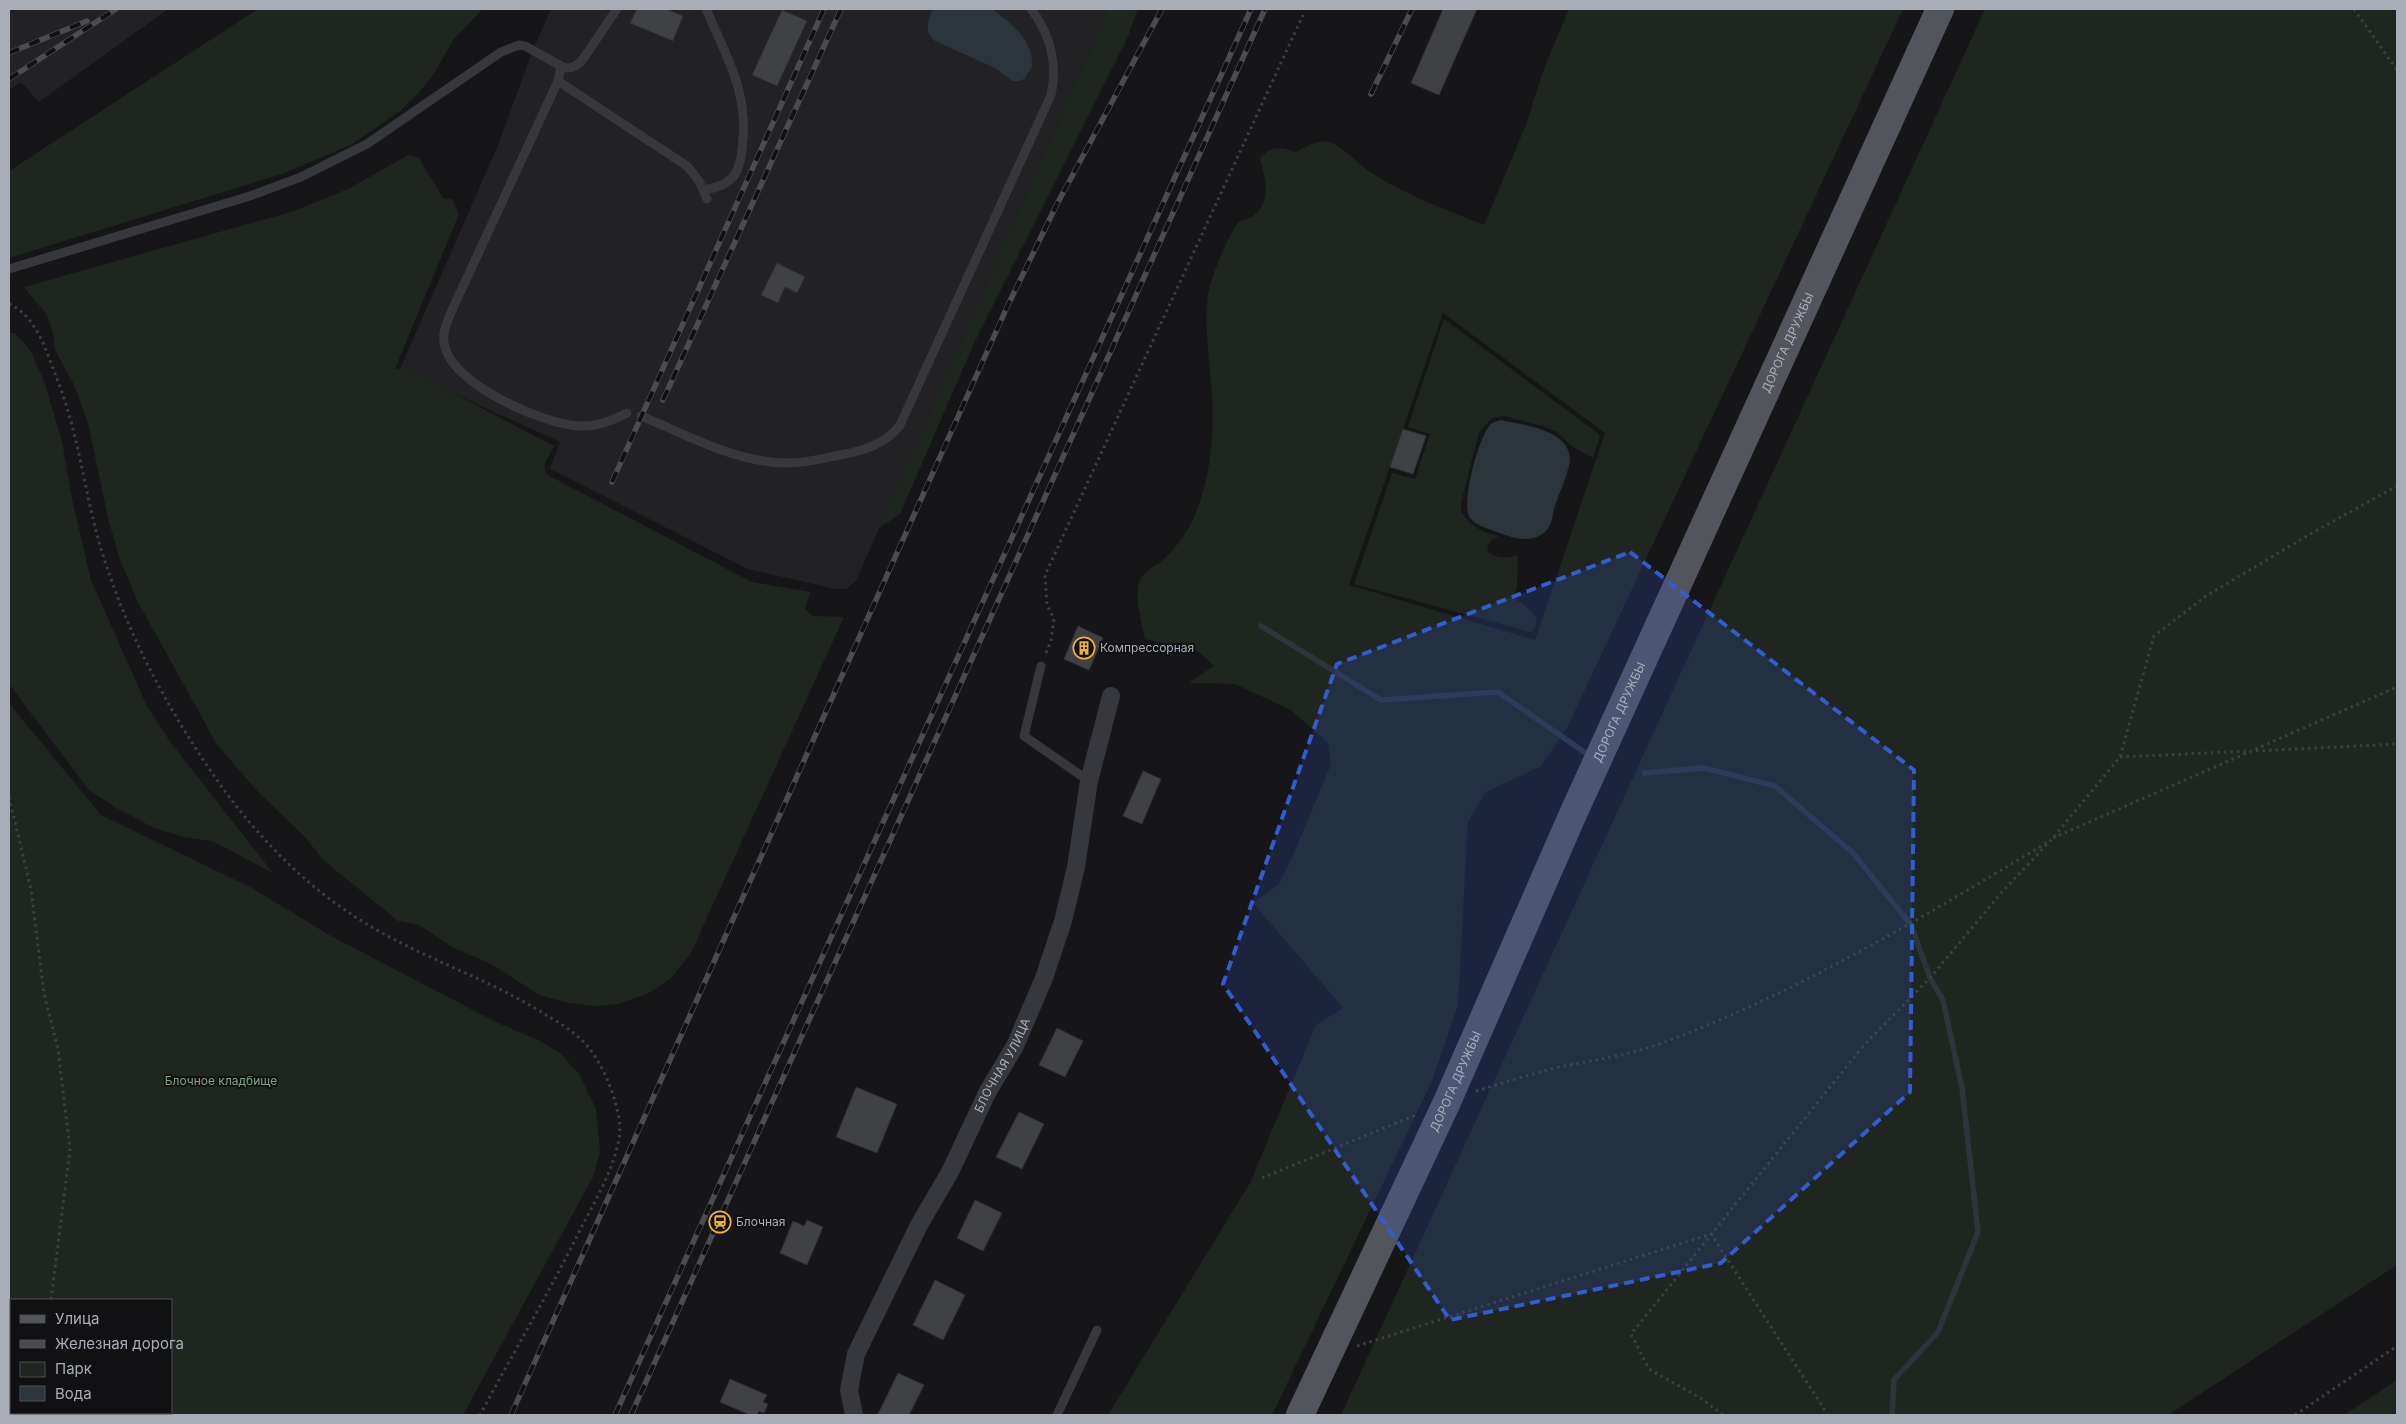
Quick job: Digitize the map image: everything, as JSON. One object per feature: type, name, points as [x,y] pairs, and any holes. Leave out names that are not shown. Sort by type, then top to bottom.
[{"type":"main road","name":"ДОРОГА ДРУЖБЫ","points":[[1300,1415],[1447,1102],[1573,814],[1940,9]]},
{"type":"street","name":"БЛОЧНАЯ УЛИЦА","points":[[854,1415],[849,1390],[856,1354],[920,1225],[950,1172],[988,1091],[1015,1046],[1044,978],[1063,921],[1076,867],[1089,781],[1111,696]]},
{"type":"lane","points":[[9,269],[250,196],[301,177],[367,144],[510,47],[525,46],[560,66],[569,68],[576,66],[583,60],[617,9]]},
{"type":"lane","points":[[558,81],[687,166],[705,195],[726,182],[736,172],[742,151],[744,121],[741,92],[706,9]]},
{"type":"lane","points":[[641,416],[735,453],[770,462],[812,461],[848,454],[883,442],[894,434],[900,425],[1051,94],[1054,71],[1051,46],[1031,9]]},
{"type":"lane","points":[[560,66],[558,81],[452,310],[443,337],[444,346],[456,368],[475,385],[548,420],[578,426],[589,426],[615,419],[627,413]]},
{"type":"lane","points":[[1041,666],[1024,736],[1089,781]]},
{"type":"lane","points":[[1057,1415],[1098,1330]]},
{"type":"path","points":[[2354,9],[2397,70]]},
{"type":"path","points":[[1041,666],[1051,641],[1054,619],[1047,605],[1046,575],[1303,15]]},
{"type":"path","points":[[9,304],[18,308],[42,340],[67,405],[98,540],[124,617],[187,736],[220,785],[254,828],[318,890],[354,916],[398,943],[487,982],[567,1028],[589,1048],[608,1081],[620,1119],[619,1136],[606,1177],[551,1288],[480,1415]]},
{"type":"path","points":[[1723,1415],[1702,1399],[1649,1369],[1631,1334],[1864,1045],[1930,978],[2001,892],[2052,839],[2120,756],[2154,636],[2206,596],[2312,533],[2397,486]]},
{"type":"path","points":[[1262,1178],[1472,1092],[1560,1067],[1600,1061],[1658,1045],[1741,1010],[1911,925],[2052,839],[2397,686]]},
{"type":"path","points":[[2120,756],[2397,744]]},
{"type":"path","points":[[9,797],[31,889],[44,994],[58,1049],[70,1150],[51,1299]]},
{"type":"path","points":[[1356,1346],[1711,1234]]},
{"type":"path","points":[[1711,1234],[1828,1415]]},
{"type":"path","points":[[2295,1415],[2397,1346]]},
{"type":"highlighted area","points":[[1630,552],[1914,770],[1910,1092],[1721,1263],[1450,1320],[1223,984],[1337,664]]},
{"type":"shaded area","points":[[9,9],[168,9],[39,102],[21,82],[9,90]]},
{"type":"shaded area","points":[[551,9],[1108,9],[856,581],[846,589],[836,589],[748,569],[550,469],[560,442],[400,369],[498,145],[533,50]]},
{"type":"green space","points":[[258,9],[483,9],[454,39],[431,78],[417,95],[401,110],[352,144],[285,173],[9,258],[9,171]]},
{"type":"green space","points":[[1108,9],[1138,9],[1127,39],[975,341],[900,514],[879,528]]},
{"type":"green space","points":[[1569,9],[1903,9],[1568,726],[1541,766],[1486,792],[1468,821],[1458,1005],[1432,1081],[1272,1415],[1108,1415],[1250,1183],[1316,1025],[1343,1008],[1253,903],[1279,884],[1292,858],[1331,764],[1328,743],[1291,710],[1235,684],[1189,683],[1214,666],[1198,651],[1145,639],[1139,610],[1137,594],[1142,576],[1163,560],[1185,534],[1203,492],[1209,462],[1213,414],[1206,323],[1209,289],[1221,255],[1234,228],[1239,222],[1252,217],[1263,204],[1266,190],[1260,158],[1268,151],[1276,148],[1296,152],[1322,141],[1332,143],[1366,169],[1394,186],[1484,225],[1525,127],[1546,63]],"holes":[[[1443,313],[1605,433],[1535,640],[1349,585]]]},
{"type":"green space","points":[[1985,9],[2397,9],[2397,1265],[2168,1415],[1341,1415]]},
{"type":"green space","points":[[408,155],[419,158],[443,198],[452,199],[459,214],[395,369],[405,368],[554,446],[544,465],[546,474],[752,582],[810,592],[805,609],[813,616],[844,617],[690,955],[670,979],[647,994],[618,1004],[596,1006],[569,1003],[539,995],[493,965],[452,947],[419,925],[398,921],[322,859],[306,838],[258,792],[216,743],[138,602],[120,560],[108,518],[88,423],[74,385],[55,350],[53,333],[47,315],[24,287],[294,211],[350,188]]},
{"type":"green space","points":[[1444,319],[1600,435],[1593,458],[1573,447],[1557,432],[1543,426],[1504,416],[1492,418],[1479,432],[1461,503],[1461,512],[1477,528],[1499,536],[1492,540],[1487,548],[1489,553],[1503,557],[1518,555],[1515,594],[1517,600],[1530,610],[1536,618],[1535,627],[1531,632],[1354,584],[1392,473],[1415,479],[1430,434],[1408,427]]},
{"type":"green space","points":[[9,333],[15,333],[30,350],[44,381],[62,441],[72,499],[91,580],[147,706],[171,743],[273,873],[212,841],[184,837],[154,828],[115,807],[88,789],[9,684]]},
{"type":"green space","name":"Блочное кладбище","points":[[9,703],[101,815],[252,888],[331,936],[496,1022],[538,1040],[560,1053],[579,1074],[596,1109],[600,1152],[593,1177],[463,1415],[9,1415]]},
{"type":"green space","points":[[2397,1380],[2397,1415],[2344,1415]]},
{"type":"water","points":[[933,9],[992,9],[999,14],[1020,33],[1029,49],[1032,57],[1032,67],[1024,79],[1012,81],[997,69],[935,41],[928,30],[929,18]]},
{"type":"water","points":[[1501,420],[1543,430],[1553,435],[1567,448],[1570,458],[1550,525],[1544,533],[1531,539],[1517,538],[1482,526],[1470,518],[1468,511],[1469,485],[1476,455],[1491,424]]},
{"type":"building","points":[[637,9],[666,9],[683,16],[673,41],[630,23]]},
{"type":"building","points":[[1443,9],[1477,9],[1439,95],[1411,83]]},
{"type":"building","points":[[782,10],[807,21],[777,86],[752,75]]},
{"type":"building","points":[[777,263],[805,277],[797,293],[785,287],[778,303],[761,295]]},
{"type":"building","points":[[1403,429],[1426,436],[1413,474],[1390,467]]},
{"type":"building","name":"Компрессорная","points":[[1078,626],[1103,638],[1089,670],[1064,659]]},
{"type":"building","points":[[1143,771],[1161,779],[1142,824],[1123,816]]},
{"type":"building","points":[[1057,1028],[1083,1041],[1065,1077],[1039,1065]]},
{"type":"building","points":[[856,1087],[897,1104],[877,1153],[836,1137]]},
{"type":"building","points":[[1019,1112],[1044,1124],[1022,1169],[996,1157]]},
{"type":"building","points":[[975,1200],[1002,1213],[983,1251],[957,1238]]},
{"type":"building","points":[[807,1220],[823,1227],[807,1265],[780,1253],[793,1221],[804,1226]]},
{"type":"building","points":[[935,1280],[965,1295],[943,1340],[913,1325]]},
{"type":"building","points":[[898,1373],[924,1385],[909,1415],[878,1414]]},
{"type":"building","points":[[730,1379],[767,1395],[763,1402],[768,1404],[764,1413],[759,1411],[757,1415],[750,1415],[720,1402]]},
{"type":"waterway","points":[[1261,626],[1381,700],[1498,692],[1590,756]]},
{"type":"waterway","points":[[1644,773],[1704,768],[1775,786],[1853,853],[1911,925],[1930,978],[1943,1000],[1962,1088],[1978,1232],[1938,1332],[1894,1380],[1892,1415]]},
{"type":"railway","points":[[9,79],[116,9]]},
{"type":"railway","points":[[612,482],[824,9]]},
{"type":"railway","points":[[663,400],[841,9]]},
{"type":"railway","points":[[511,1415],[1008,305],[1057,204],[1162,9]]},
{"type":"railway","points":[[615,1415],[1251,9]]},
{"type":"railway","points":[[631,1415],[1265,9]]},
{"type":"railway","points":[[1371,94],[1412,9]]},
{"type":"railway","points":[[9,53],[87,21]]},
{"type":"place","name":"Компрессорная","points":[[1084,648]]},
{"type":"place","name":"Блочная","points":[[720,1222]]}]
